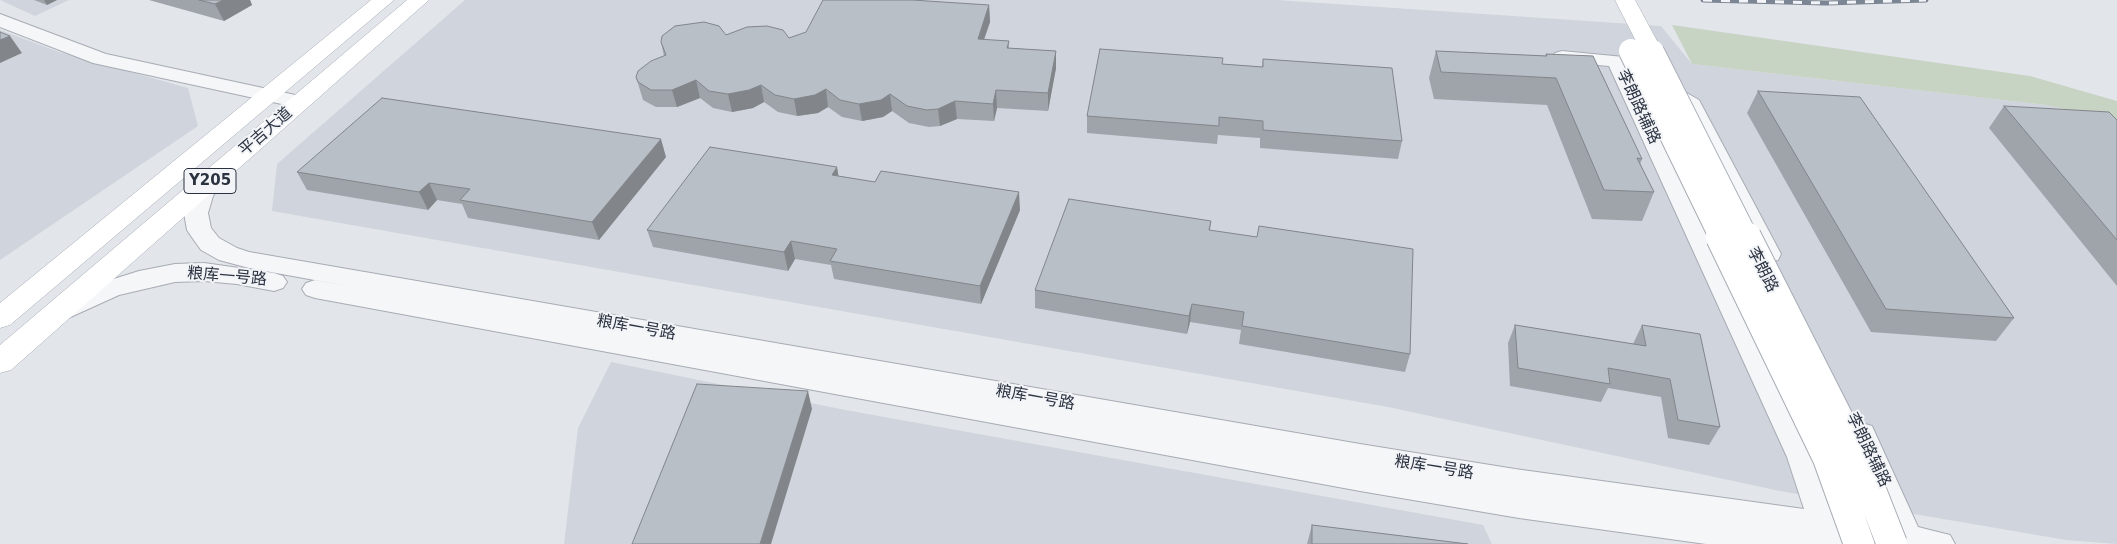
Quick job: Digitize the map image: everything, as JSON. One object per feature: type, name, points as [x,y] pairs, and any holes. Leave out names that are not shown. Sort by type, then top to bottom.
[{"type":"street","name":"平吉大道","points":[[0,318],[384,0]]},
{"type":"street","name":"平吉大道","points":[[0,362],[419,0]]},
{"type":"street","name":"李朗路","points":[[1606,0],[1828,458],[1859,544]]},
{"type":"street","name":"李朗路","points":[[1625,0],[1859,460],[1903,542]]},
{"type":"street","points":[[0,20],[100,59],[300,102]]},
{"type":"street","points":[[1546,56],[1617,61]]},
{"type":"street","name":"李朗路辅路","points":[[1617,61],[1692,104],[1877,465],[1903,542]]},
{"type":"street","name":"李朗路辅路","points":[[1617,61],[1802,457],[1828,535]]},
{"type":"street","name":"粮库一号路","points":[[215,177],[202,196],[196,214],[199,230],[210,244],[228,254],[250,260],[1360,456],[1828,535],[1939,544]]},
{"type":"street","name":"粮库一号路","points":[[51,318],[80,302],[139,280],[175,273],[204,272],[237,275],[1369,480],[1519,505],[1800,544]]},
{"type":"shaded area","points":[[0,0],[69,0],[35,16]]},
{"type":"shaded area","points":[[465,0],[1276,0],[1661,26],[1692,64],[2046,105],[2090,115],[2117,144],[2117,544],[2066,540],[1780,491],[1388,407],[272,211],[277,164]]},
{"type":"shaded area","points":[[0,30],[59,52],[188,88],[198,126],[0,260]]},
{"type":"shaded area","points":[[611,362],[840,409],[1483,525],[1492,544],[564,544],[578,428]]},
{"type":"green space","points":[[1672,25],[2030,76],[2117,101],[2117,144],[2090,115],[2046,105],[1692,64]]},
{"type":"building","points":[[199,0],[223,0],[215,4]]},
{"type":"building","points":[[823,0],[912,0],[989,5],[978,39],[1009,41],[1007,48],[1056,51],[1048,93],[996,90],[993,104],[955,101],[938,109],[927,110],[907,106],[890,94],[881,100],[859,104],[840,100],[826,89],[815,95],[794,99],[775,95],[761,85],[749,90],[728,94],[709,91],[696,80],[672,90],[651,90],[638,82],[636,77],[638,71],[651,61],[666,55],[661,42],[662,36],[675,26],[704,22],[719,26],[726,35],[747,27],[767,26],[783,30],[789,38],[806,32]]},
{"type":"building","points":[[0,32],[10,36],[0,40]]},
{"type":"building","points":[[1100,49],[1223,58],[1222,64],[1263,67],[1263,59],[1392,68],[1402,141],[1263,130],[1263,121],[1219,117],[1219,126],[1087,116]]},
{"type":"building","points":[[1436,51],[1593,56],[1642,159],[1637,158],[1654,192],[1604,190],[1556,78],[1441,72]]},
{"type":"building","points":[[1758,91],[1860,97],[2014,318],[1886,309]]},
{"type":"building","points":[[382,98],[661,139],[592,222],[460,200],[470,189],[429,183],[419,192],[297,172]]},
{"type":"building","points":[[2004,106],[2109,112],[2117,120],[2117,240]]},
{"type":"building","points":[[710,147],[837,167],[832,175],[875,182],[881,171],[1019,192],[980,286],[830,261],[837,249],[791,241],[784,252],[647,230]]},
{"type":"building","points":[[1069,199],[1211,221],[1209,230],[1257,237],[1259,226],[1413,249],[1410,354],[1242,326],[1244,312],[1192,304],[1189,316],[1035,290]]},
{"type":"building","points":[[1515,325],[1646,346],[1642,325],[1700,334],[1720,427],[1678,420],[1670,379],[1608,368],[1610,384],[1518,368]]},
{"type":"building","points":[[697,384],[808,391],[760,544],[632,544]]},
{"type":"building","points":[[1312,525],[1468,544],[1312,544]]},
{"type":"railway","points":[[1703,0],[1826,3],[1926,0]]}]
